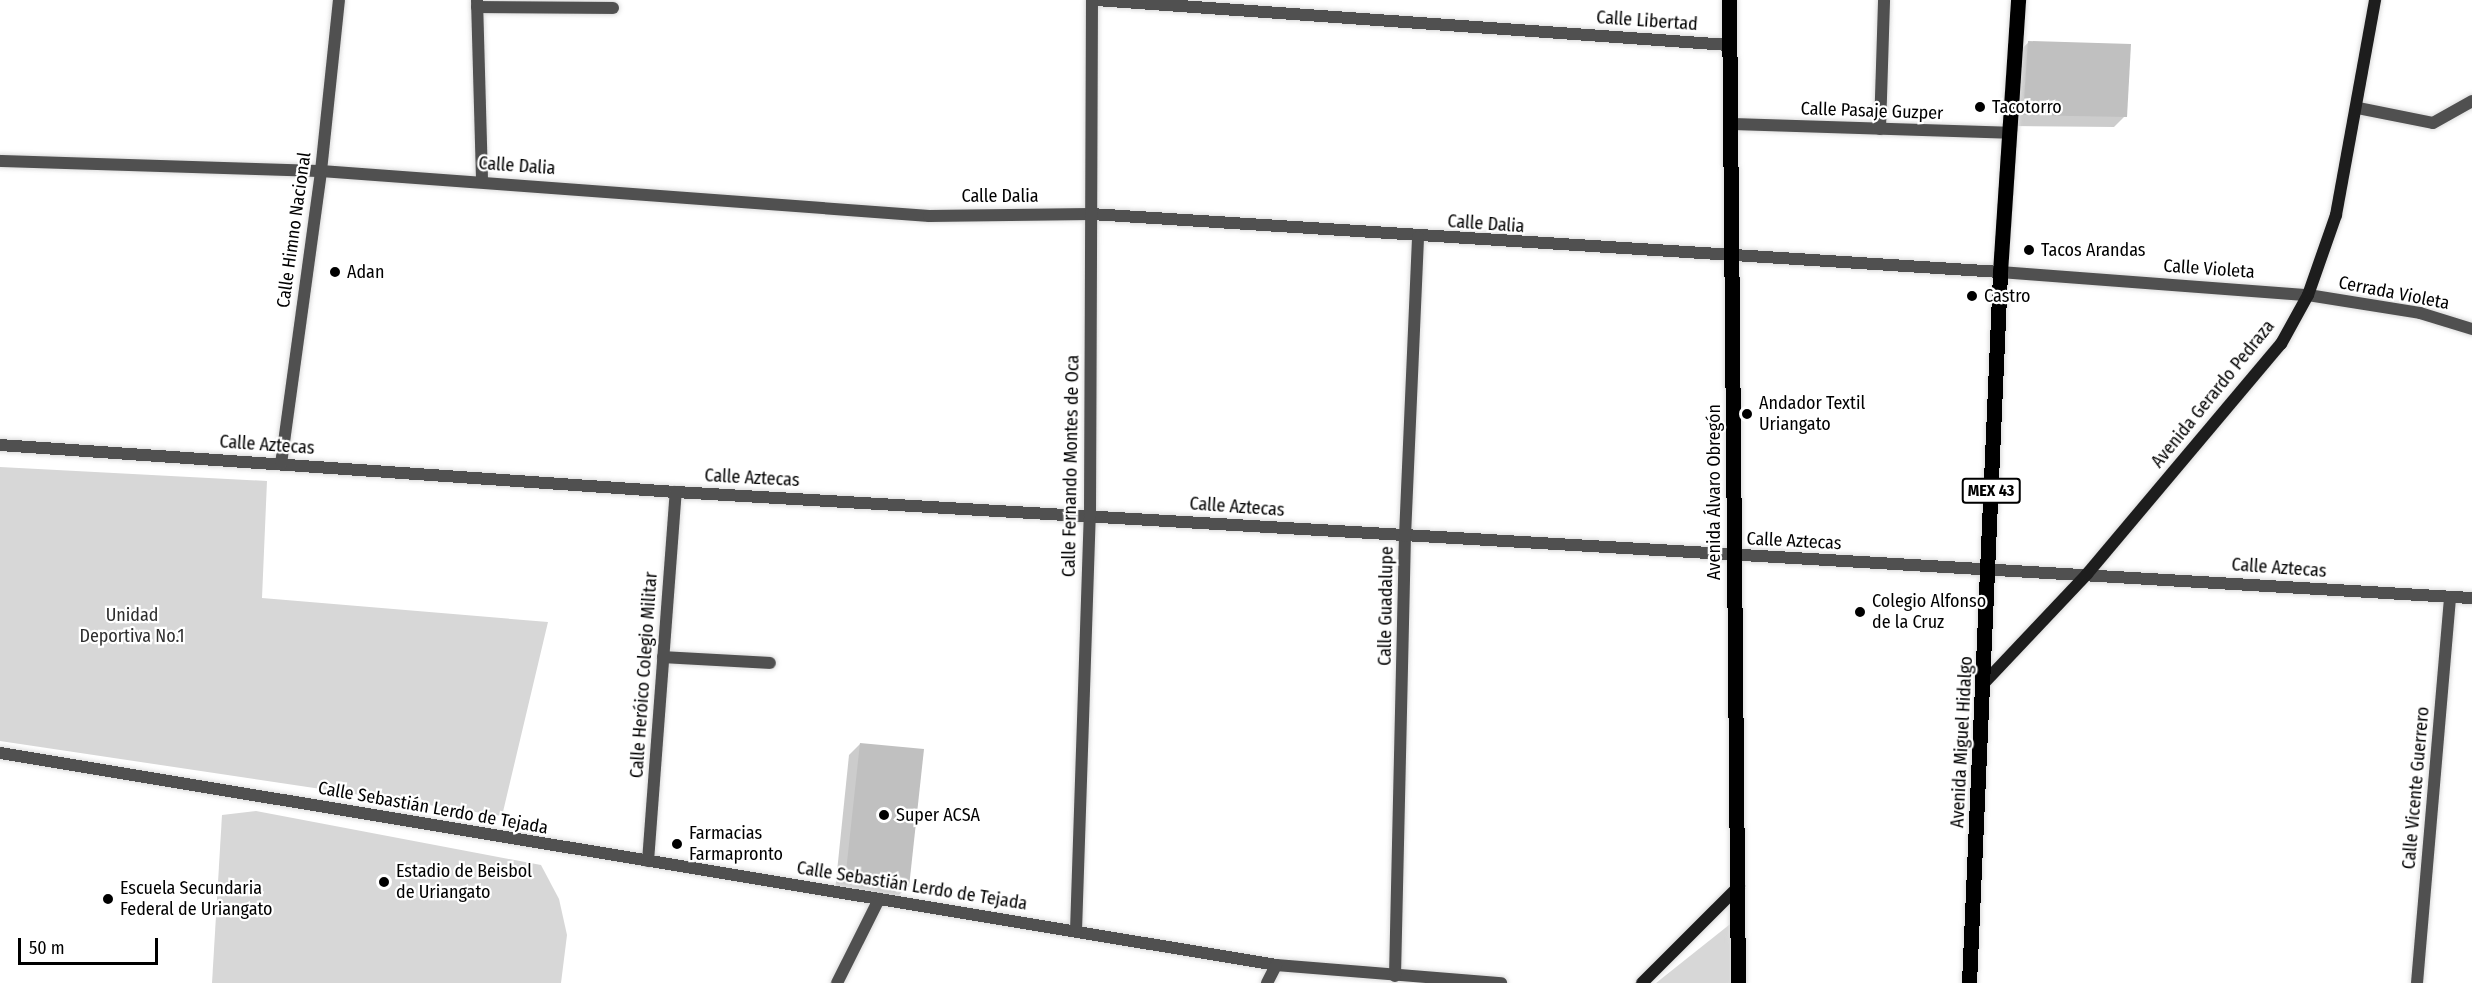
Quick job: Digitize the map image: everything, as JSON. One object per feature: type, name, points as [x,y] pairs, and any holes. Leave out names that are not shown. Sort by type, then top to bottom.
[{"type":"main road","name":"Avenida Álvaro Obregón","points":[[1729,0],[1739,886],[1738,983]]},
{"type":"main road","name":"Avenida Miguel Hidalgo","points":[[1970,983],[1985,682],[2000,272],[2018,0]]},
{"type":"street","name":"Calle Himno Nacional","points":[[281,464],[321,171],[339,0]]},
{"type":"street","name":"Calle Libertad","points":[[1094,0],[1195,4],[1729,45]]},
{"type":"street","name":"Calle Fernando Montes de Oca","points":[[1076,931],[1090,516],[1094,0]]},
{"type":"street","points":[[1880,129],[1884,0]]},
{"type":"street","name":"Avenida Gerardo Pedraza","points":[[1985,682],[2087,574],[2281,344],[2308,295],[2336,215],[2358,108],[2375,0]]},
{"type":"street","points":[[482,182],[477,3],[614,8]]},
{"type":"street","points":[[2358,108],[2433,123],[2472,101]]},
{"type":"street","name":"Calle Pasaje Guzper","points":[[1731,124],[2011,133]]},
{"type":"street","name":"Calle Dalia","points":[[0,161],[321,171],[929,216],[1091,214],[1418,237],[2000,272]]},
{"type":"street","name":"Calle Guadalupe","points":[[1395,976],[1405,536],[1418,237]]},
{"type":"street","name":"Calle Violeta","points":[[2000,272],[2308,295]]},
{"type":"street","name":"Cerrada Violeta","points":[[2308,295],[2420,314],[2472,329]]},
{"type":"street","name":"Calle Aztecas","points":[[0,445],[676,492],[2472,598]]},
{"type":"street","name":"Calle Heróico Colegio Militar","points":[[648,861],[676,492]]},
{"type":"street","name":"Calle Vicente Guerrero","points":[[2417,983],[2450,597]]},
{"type":"street","points":[[663,657],[770,663]]},
{"type":"street","name":"Calle Sebastián Lerdo de Tejada","points":[[0,753],[1276,964],[1395,976],[1501,983]]},
{"type":"street","points":[[1642,983],[1739,886]]},
{"type":"street","points":[[837,983],[879,899]]},
{"type":"street","points":[[1267,983],[1276,964]]},
{"type":"green space","name":"Unidad Deportiva No.1","points":[[0,467],[267,481],[262,598],[548,622],[502,816],[0,741]]},
{"type":"green space","name":"Estadio de Beisbol de Uriangato","points":[[256,811],[541,865],[559,899],[567,935],[561,983],[212,983],[222,815]]},
{"type":"green space","points":[[1734,921],[1731,983],[1656,983]]},
{"type":"building","points":[[2028,41],[2131,44],[2127,117],[2023,115]]},
{"type":"building","name":"Super ACSA","points":[[860,743],[924,749],[909,887],[845,881]]},
{"type":"place","name":"Tacotorro","points":[[1980,107]]},
{"type":"place","name":"Tacos Arandas","points":[[2029,250]]},
{"type":"place","name":"Adan","points":[[335,272]]},
{"type":"place","name":"Castro","points":[[1972,296]]},
{"type":"place","name":"Andador Textil Uriangato","points":[[1747,414]]},
{"type":"place","name":"Colegio Alfonso de la Cruz","points":[[1860,612]]},
{"type":"place","name":"Super ACSA","points":[[884,815]]},
{"type":"place","name":"Farmacias Farmapronto","points":[[677,844]]},
{"type":"place","name":"Estadio de Beisbol de Uriangato","points":[[384,882]]},
{"type":"place","name":"Escuela Secundaria Federal de Uriangato","points":[[108,899]]}]
